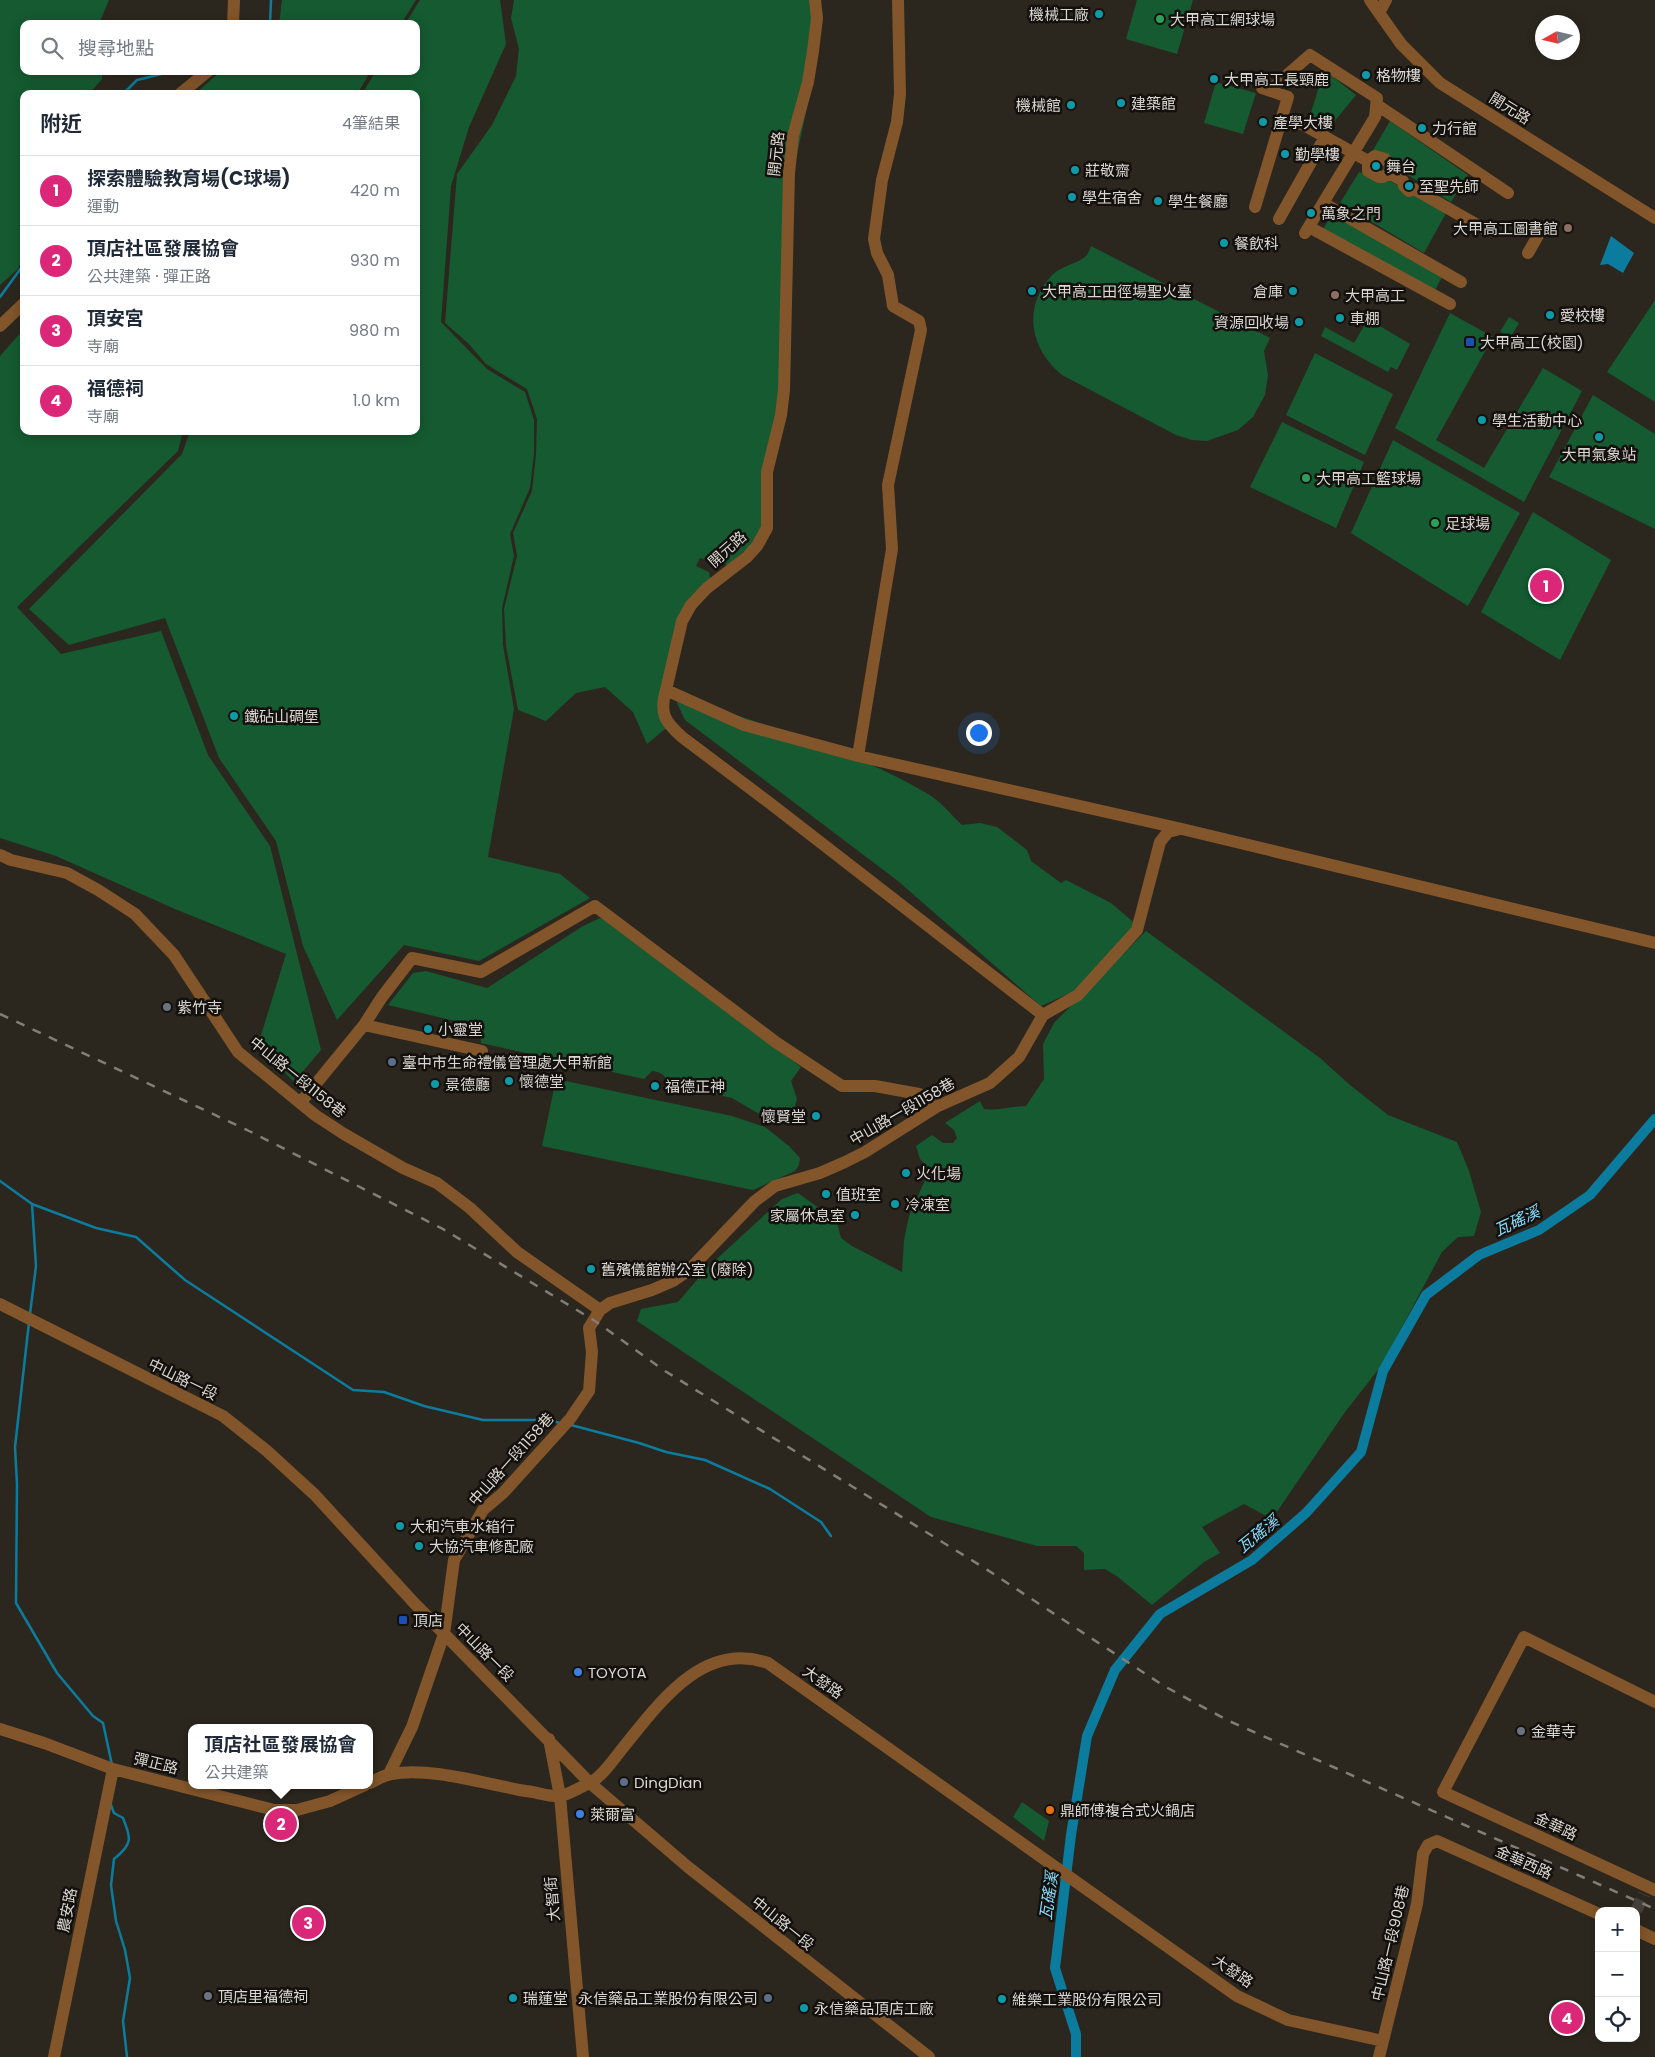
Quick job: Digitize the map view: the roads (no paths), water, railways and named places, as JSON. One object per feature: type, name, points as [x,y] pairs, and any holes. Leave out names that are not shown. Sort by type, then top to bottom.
[{"type":"street","points":[[233,20],[234,0]]},
{"type":"street","name":"開元路","points":[[815,0],[817,18],[810,66],[793,136],[789,173],[784,390],[781,415],[767,472],[767,528],[757,546],[747,558],[707,588],[691,605],[682,621],[661,705],[668,725],[682,737],[1043,1015]]},
{"type":"street","points":[[858,756],[892,549],[888,485],[921,330],[919,321],[893,306],[888,275],[877,253],[874,239],[882,180],[898,122],[900,94],[898,0]]},
{"type":"street","name":"開元路","points":[[1370,0],[1401,44],[1440,82],[1655,218]]},
{"type":"street","points":[[1379,14],[1386,0]]},
{"type":"street","points":[[1256,207],[1288,97],[1262,88],[1271,89],[1310,55],[1377,98],[1378,105],[1375,117],[1307,230],[1450,304]]},
{"type":"street","points":[[185,90],[203,75]]},
{"type":"street","points":[[1378,105],[1508,193]]},
{"type":"street","points":[[1280,123],[1302,124],[1368,160],[1376,156],[1385,159],[1390,165],[1390,173],[1403,181],[1404,186],[1409,190],[1414,189],[1488,231]]},
{"type":"street","points":[[1279,219],[1325,136]]},
{"type":"street","points":[[1323,203],[1461,282]]},
{"type":"street","points":[[1528,254],[1540,232]]},
{"type":"street","points":[[0,326],[20,306]]},
{"type":"street","points":[[666,690],[744,725],[858,756],[1182,829],[1655,943]]},
{"type":"street","points":[[1043,1015],[1078,995],[1137,930],[1160,842],[1168,832],[1182,829]]},
{"type":"street","name":"中山路一段1158巷","points":[[0,855],[10,860],[66,873],[98,890],[134,914],[174,955],[238,1052],[315,1115],[404,1168],[437,1183],[470,1208],[517,1252],[600,1310]]},
{"type":"street","points":[[301,1102],[364,1025],[382,997],[412,958],[481,972],[594,906],[777,1043],[842,1086],[875,1086],[919,1094],[938,1106]]},
{"type":"street","name":"中山路一段1158巷","points":[[389,1774],[412,1726],[444,1634],[454,1560],[484,1510],[503,1493],[565,1424],[590,1392],[592,1352],[589,1328],[600,1310],[610,1303],[652,1290],[673,1281],[689,1270],[756,1201],[775,1186],[820,1173],[845,1162],[938,1106],[990,1083],[1019,1057],[1043,1015]]},
{"type":"street","points":[[364,1025],[482,1052]]},
{"type":"street","name":"中山路一段","points":[[0,1304],[223,1416],[267,1451],[315,1495],[444,1634],[549,1739],[590,1783],[688,1867],[915,2053],[929,2057]]},
{"type":"street","name":"金華路","points":[[1648,1890],[1443,1792],[1524,1637],[1655,1702]]},
{"type":"street","name":"大發路","points":[[590,1783],[607,1767],[646,1719],[695,1671],[716,1662],[734,1659],[758,1660],[768,1663],[1237,1996],[1288,2020],[1383,2041]]},
{"type":"street","name":"彈正路","points":[[0,1729],[113,1769],[188,1788]]},
{"type":"street","name":"大智街","points":[[549,1739],[560,1796],[583,2057]]},
{"type":"street","name":"農安路","points":[[54,2057],[113,1769]]},
{"type":"street","points":[[373,1782],[389,1774],[416,1773],[560,1796],[590,1783]]},
{"type":"street","name":"彈正路","points":[[192,1789],[274,1810],[298,1810],[330,1801],[356,1789]]},
{"type":"street","name":"金華西路","points":[[1436,1841],[1595,1912]]},
{"type":"street","name":"中山路一段908巷","points":[[1379,2057],[1417,1904],[1423,1854],[1428,1845],[1436,1841]]},
{"type":"street","points":[[1640,1932],[1655,1939]]},
{"type":"water","points":[[1611,236],[1634,253],[1623,273],[1608,264],[1600,265]]},
{"type":"waterway","points":[[270,20],[271,0]]},
{"type":"waterway","points":[[127,90],[137,80],[158,75]]},
{"type":"waterway","points":[[0,297],[20,270]]},
{"type":"waterway","name":"瓦磘溪","points":[[1076,2057],[1076,2034],[1055,1968],[1071,1835],[1087,1736],[1115,1670],[1160,1614],[1252,1560],[1306,1513],[1361,1452],[1383,1371],[1426,1295],[1479,1255],[1539,1230],[1590,1195],[1655,1119]]},
{"type":"waterway","points":[[0,1181],[32,1204],[96,1228],[136,1237],[185,1280],[353,1390],[384,1392],[424,1406],[483,1420],[549,1420],[560,1423]]},
{"type":"waterway","points":[[30,1314],[36,1266],[32,1204]]},
{"type":"waterway","points":[[29,1322],[15,1447],[17,1484],[16,1603],[57,1673],[93,1716],[103,1723],[112,1765]]},
{"type":"waterway","points":[[571,1425],[666,1452],[705,1460],[770,1489],[821,1522],[831,1536]]},
{"type":"waterway","points":[[111,1805],[114,1813],[123,1818],[129,1836],[125,1849],[114,1859],[111,1885],[116,1921],[125,1950],[130,1978],[123,2021],[127,2057]]},
{"type":"tunnel","points":[[1638,1907],[1644,1894]]},
{"type":"railway","points":[[0,1014],[247,1130],[443,1229],[595,1321],[665,1371],[986,1569],[1164,1686],[1229,1721],[1655,1909]]},
{"type":"place","name":"機械工廠","points":[[1099,14]]},
{"type":"place","name":"大甲高工網球場","points":[[1160,19]]},
{"type":"place","name":"格物樓","points":[[1366,75]]},
{"type":"place","name":"大甲高工長頸鹿","points":[[1214,79]]},
{"type":"place","name":"建築館","points":[[1121,103]]},
{"type":"place","name":"機械館","points":[[1071,105]]},
{"type":"place","name":"產學大樓","points":[[1263,122]]},
{"type":"place","name":"力行館","points":[[1422,128]]},
{"type":"place","name":"勤學樓","points":[[1285,154]]},
{"type":"place","name":"舞台","points":[[1376,166]]},
{"type":"place","name":"莊敬齋","points":[[1075,170]]},
{"type":"place","name":"至聖先師","points":[[1409,186]]},
{"type":"place","name":"學生宿舍","points":[[1072,197]]},
{"type":"place","name":"學生餐廳","points":[[1158,201]]},
{"type":"place","name":"萬象之門","points":[[1311,213]]},
{"type":"place","name":"大甲高工圖書館","points":[[1568,228]]},
{"type":"place","name":"餐飲科","points":[[1224,243]]},
{"type":"place","name":"大甲高工田徑場聖火臺","points":[[1032,291]]},
{"type":"place","name":"倉庫","points":[[1293,291]]},
{"type":"place","name":"大甲高工","points":[[1335,295]]},
{"type":"place","name":"愛校樓","points":[[1550,315]]},
{"type":"place","name":"車棚","points":[[1340,318]]},
{"type":"place","name":"資源回收場","points":[[1299,322]]},
{"type":"place","name":"大甲高工(校園)","points":[[1470,342]]},
{"type":"place","name":"學生活動中心","points":[[1482,420]]},
{"type":"place","name":"大甲氣象站","points":[[1599,437]]},
{"type":"place","name":"大甲高工籃球場","points":[[1306,478]]},
{"type":"place","name":"足球場","points":[[1435,523]]},
{"type":"place","name":"探索體驗教育場(C球場)","points":[[1546,586]]},
{"type":"place","name":"鐵砧山碉堡","points":[[234,716]]},
{"type":"place","name":"紫竹寺","points":[[167,1007]]},
{"type":"place","name":"小靈堂","points":[[428,1029]]},
{"type":"place","name":"臺中市生命禮儀管理處大甲新館","points":[[392,1062]]},
{"type":"place","name":"懷德堂","points":[[509,1081]]},
{"type":"place","name":"景德廳","points":[[435,1084]]},
{"type":"place","name":"福德正神","points":[[655,1086]]},
{"type":"place","name":"懷賢堂","points":[[816,1116]]},
{"type":"place","name":"火化場","points":[[906,1173]]},
{"type":"place","name":"值班室","points":[[826,1194]]},
{"type":"place","name":"冷凍室","points":[[895,1204]]},
{"type":"place","name":"家屬休息室","points":[[855,1215]]},
{"type":"place","name":"舊殯儀館辦公室 (廢除)","points":[[591,1269]]},
{"type":"place","name":"大和汽車水箱行","points":[[400,1526]]},
{"type":"place","name":"大協汽車修配廠","points":[[419,1546]]},
{"type":"place","name":"頂店","points":[[403,1620]]},
{"type":"place","name":"TOYOTA","points":[[578,1672]]},
{"type":"place","name":"金華寺","points":[[1521,1731]]},
{"type":"place","name":"DingDian","points":[[624,1782]]},
{"type":"place","name":"鼎師傅複合式火鍋店","points":[[1050,1810]]},
{"type":"place","name":"萊爾富","points":[[580,1814]]},
{"type":"place","name":"頂店社區發展協會","points":[[281,1824]]},
{"type":"place","name":"頂安宮","points":[[308,1923]]},
{"type":"place","name":"頂店里福德祠","points":[[208,1996]]},
{"type":"place","name":"瑞蓮堂","points":[[513,1998]]},
{"type":"place","name":"永信藥品工業股份有限公司","points":[[768,1998]]},
{"type":"place","name":"維樂工業股份有限公司","points":[[1002,1999]]},
{"type":"place","name":"永信藥品頂店工廠","points":[[804,2008]]},
{"type":"place","name":"福德祠","points":[[1567,2018]]}]
